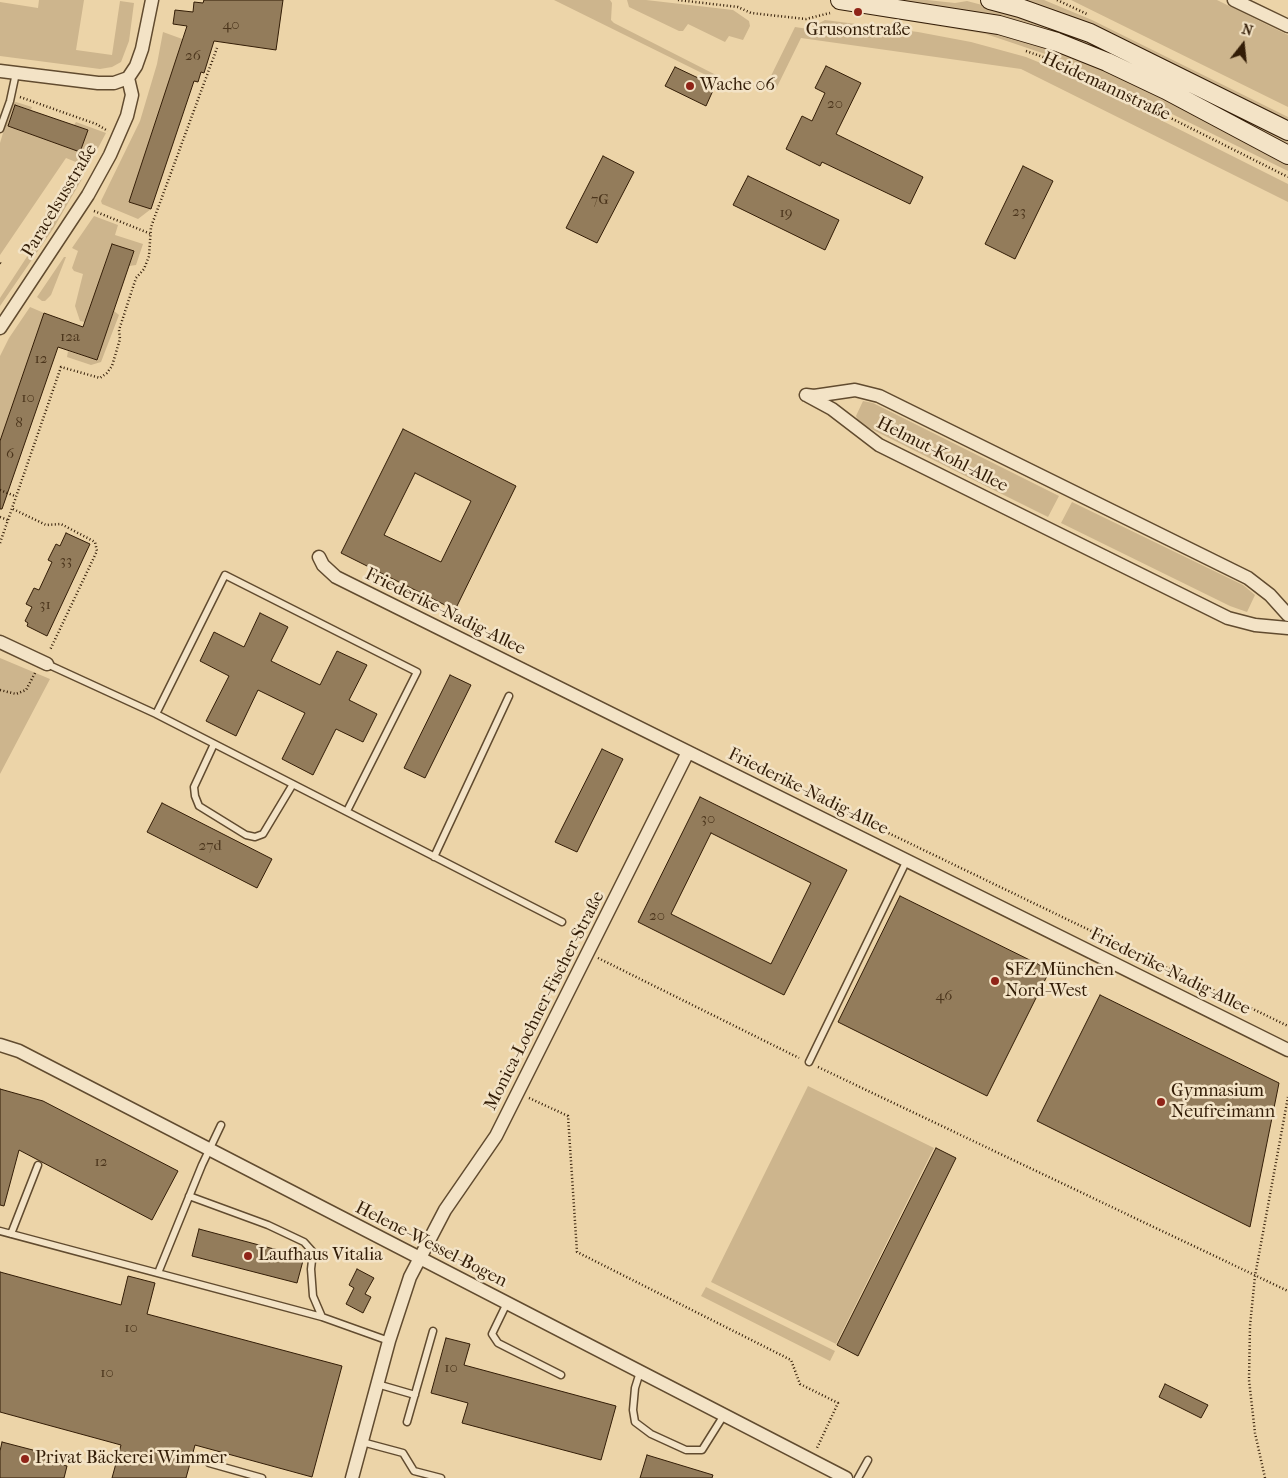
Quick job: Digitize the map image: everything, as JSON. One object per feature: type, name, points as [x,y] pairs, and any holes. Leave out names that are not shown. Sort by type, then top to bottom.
[{"type":"main road","points":[[990,0],[1030,11],[1090,34],[1288,131]]},
{"type":"main road","name":"Heidemannstraße","points":[[838,6],[999,25],[1056,42],[1107,62],[1166,90],[1288,155]]},
{"type":"street","points":[[0,71],[98,83],[114,82],[128,78],[136,66],[142,49],[148,0]]},
{"type":"street","points":[[1234,0],[1288,26]]},
{"type":"street","name":"Paracelsusstraße","points":[[0,328],[82,204],[118,137],[127,116],[132,95],[128,78]]},
{"type":"street","name":"Helmut-Kohl-Allee","points":[[1288,615],[1270,595],[1248,578],[880,396],[855,390],[814,396],[806,394],[880,445],[1228,618],[1254,625],[1288,628]]},
{"type":"street","name":"Friederike-Nadig-Allee","points":[[319,557],[323,565],[336,577],[1288,1050]]},
{"type":"street","points":[[0,642],[44,663]]},
{"type":"street","name":"Monica-Lochner-Fischer-Straße","points":[[352,1478],[402,1295],[419,1258],[450,1202],[490,1147],[519,1093],[688,752]]},
{"type":"street","name":"Helene-Wessel-Bogen","points":[[0,1045],[19,1051],[843,1477]]},
{"type":"lane","points":[[0,129],[11,96],[16,72]]},
{"type":"lane","points":[[156,714],[225,575],[417,672],[347,811]]},
{"type":"lane","points":[[44,663],[156,714],[562,922]]},
{"type":"lane","points":[[434,857],[509,696]]},
{"type":"lane","points":[[214,744],[194,787],[195,796],[199,806],[246,835],[255,837],[263,834],[293,784]]},
{"type":"lane","points":[[809,1062],[907,860]]},
{"type":"lane","points":[[158,1273],[189,1196],[221,1126]]},
{"type":"lane","points":[[11,1234],[38,1165]]},
{"type":"lane","points":[[189,1196],[268,1225],[304,1242],[312,1252],[312,1296],[322,1317]]},
{"type":"lane","points":[[0,1230],[322,1317],[389,1341]]},
{"type":"lane","points":[[507,1304],[492,1334],[498,1343],[561,1375]]},
{"type":"lane","points":[[407,1422],[433,1331]]},
{"type":"lane","points":[[640,1372],[634,1388],[632,1410],[635,1422],[651,1434],[686,1450],[702,1450],[724,1415]]},
{"type":"lane","points":[[377,1384],[415,1395]]},
{"type":"lane","points":[[362,1442],[403,1453],[414,1471],[441,1478]]},
{"type":"lane","points":[[858,1478],[868,1460]]},
{"type":"lane","points":[[209,1464],[262,1478]]},
{"type":"path","points":[[678,0],[738,7],[751,13],[806,19],[838,6]]},
{"type":"path","points":[[0,543],[60,367],[100,378],[112,366],[120,339],[119,330],[133,287],[149,256],[151,227],[217,48]]},
{"type":"path","name":"Heidemannstraße","points":[[1021,49],[1063,64],[1288,176]]},
{"type":"path","points":[[11,96],[25,98],[96,124],[118,137]]},
{"type":"path","points":[[82,204],[93,211],[151,234]]},
{"type":"path","points":[[0,490],[15,496]]},
{"type":"path","points":[[0,690],[16,694],[26,690],[44,663],[97,551],[95,542],[89,537],[61,524],[46,525],[12,508]]},
{"type":"path","points":[[0,517],[8,520]]},
{"type":"path","points":[[723,753],[1288,1026]]},
{"type":"path","points":[[589,953],[809,1062],[1288,1291]]},
{"type":"path","points":[[519,1093],[568,1116],[576,1252],[791,1360],[800,1384],[838,1403],[811,1460]]},
{"type":"path","points":[[1265,1478],[1255,1433],[1249,1380],[1250,1326],[1255,1276],[1288,1097]]},
{"type":"shaded area","points":[[39,0],[84,0],[76,50],[112,55],[120,1],[134,3],[129,41],[121,62],[112,67],[100,69],[0,56],[0,2],[38,8]]},
{"type":"shaded area","points":[[554,0],[610,0],[612,3],[611,20],[614,23],[716,75],[714,79]]},
{"type":"shaded area","points":[[627,0],[646,0],[733,10],[749,21],[750,26],[743,40],[729,36],[725,42],[688,24],[683,31],[679,31],[629,7]]},
{"type":"shaded area","points":[[895,0],[927,0],[955,3],[967,1],[1020,15],[1087,40],[1288,139],[1288,149],[1166,82]]},
{"type":"shaded area","points":[[1020,0],[1044,0],[1092,20],[1288,117],[1288,122]]},
{"type":"shaded area","points":[[1071,0],[1217,0],[1288,35],[1288,107]]},
{"type":"shaded area","points":[[878,12],[987,31],[1071,56],[1136,85],[1288,164],[1288,171],[1060,59],[986,34],[877,16]]},
{"type":"shaded area","points":[[825,20],[918,32],[971,42],[1026,57],[1077,78],[1288,184],[1288,202],[1021,69],[801,38],[776,89],[767,84],[795,27],[808,29]]},
{"type":"shaded area","points":[[163,32],[185,40],[180,47],[129,202],[151,209],[138,219],[102,204],[101,201],[140,121],[157,64]]},
{"type":"shaded area","points":[[16,102],[32,107],[31,110],[15,105],[8,126],[80,152],[88,130],[74,125],[76,122],[106,133],[88,167],[66,158],[0,255],[0,143],[12,103]]},
{"type":"shaded area","points":[[71,171],[82,179],[53,229],[0,306],[0,298],[79,177]]},
{"type":"shaded area","points":[[94,216],[118,225],[115,235],[143,244],[136,265],[129,266],[134,251],[112,244],[85,322],[80,321],[75,306],[83,274],[74,271],[72,268],[78,251],[72,248]]},
{"type":"shaded area","points":[[64,257],[66,257],[51,295],[45,301],[42,301],[37,297]]},
{"type":"shaded area","points":[[30,307],[44,313],[0,441],[0,356],[9,338]]},
{"type":"shaded area","points":[[114,311],[119,315],[101,362],[91,365],[67,357],[68,351],[97,360]]},
{"type":"shaded area","points":[[863,401],[873,403],[1059,496],[1048,517],[859,423],[856,416]]},
{"type":"shaded area","points":[[1072,502],[1243,585],[1255,595],[1247,612],[1230,606],[1061,523]]},
{"type":"shaded area","points":[[0,658],[50,679],[0,774]]},
{"type":"shaded area","points":[[808,1086],[934,1148],[836,1344],[711,1282]]},
{"type":"shaded area","points":[[706,1287],[835,1351],[830,1361],[701,1296]]},
{"type":"building","points":[[204,0],[283,0],[276,50],[214,41],[204,73],[201,72],[198,82],[194,81],[151,209],[129,202],[187,26],[173,24],[175,10],[193,12],[194,2],[203,3]]},
{"type":"building","points":[[826,66],[861,83],[836,134],[923,177],[910,204],[822,162],[820,166],[786,149],[802,116],[812,121],[825,93],[815,88]]},
{"type":"building","name":"Wache 06","points":[[675,67],[715,86],[706,106],[665,86]]},
{"type":"building","points":[[15,105],[88,130],[80,152],[8,126]]},
{"type":"building","points":[[603,156],[634,172],[597,243],[566,228]]},
{"type":"building","points":[[1023,166],[1053,181],[1015,259],[985,244]]},
{"type":"building","points":[[748,176],[839,220],[825,250],[733,205]]},
{"type":"building","points":[[112,244],[134,251],[97,360],[58,347],[2,509],[0,509],[0,441],[44,313],[83,327]]},
{"type":"building","points":[[403,429],[516,486],[455,610],[341,553]],"holes":[[[415,473],[471,501],[441,562],[384,535]]]},
{"type":"building","points":[[66,533],[90,544],[47,636],[27,626],[28,623],[25,621],[32,607],[26,604],[34,588],[39,590],[52,562],[48,560],[56,544],[60,546]]},
{"type":"building","points":[[260,613],[288,627],[271,661],[320,685],[337,651],[367,665],[349,700],[377,714],[363,742],[336,729],[313,775],[282,759],[305,713],[258,690],[236,736],[206,721],[229,676],[200,661],[214,632],[244,647]]},
{"type":"building","points":[[450,675],[471,685],[425,778],[404,768]]},
{"type":"building","points":[[602,749],[623,759],[577,852],[555,842]]},
{"type":"building","points":[[700,797],[847,870],[784,995],[638,922]],"holes":[[[711,833],[811,883],[771,964],[671,914]]]},
{"type":"building","points":[[162,803],[272,859],[257,888],[147,832]]},
{"type":"building","points":[[900,896],[1050,970],[987,1096],[838,1022]]},
{"type":"building","name":"Gymnasium Neufreimann","points":[[1100,995],[1279,1083],[1250,1227],[1037,1121]]},
{"type":"building","points":[[0,1089],[43,1101],[178,1171],[152,1220],[19,1150],[4,1206],[0,1205]]},
{"type":"building","points":[[936,1148],[956,1158],[858,1356],[837,1345]]},
{"type":"building","name":"Laufhaus Vitalia","points":[[199,1229],[304,1257],[297,1283],[192,1256]]},
{"type":"building","points":[[357,1269],[374,1278],[365,1294],[371,1297],[363,1313],[346,1304],[354,1288],[349,1285]]},
{"type":"building","points":[[0,1272],[121,1305],[128,1276],[155,1283],[147,1314],[342,1366],[312,1477],[195,1445],[186,1478],[112,1478],[121,1445],[0,1412]]},
{"type":"building","points":[[446,1338],[470,1344],[464,1365],[616,1406],[601,1460],[462,1423],[468,1403],[431,1393]]},
{"type":"building","points":[[1165,1384],[1208,1405],[1201,1418],[1159,1397]]},
{"type":"building","name":"Privat Bäckerei Wimmer","points":[[2,1442],[52,1455],[50,1462],[67,1466],[64,1478],[0,1478]]},
{"type":"building","points":[[647,1455],[713,1475],[712,1478],[640,1478]]},
{"type":"place","name":"Grusonstraße","points":[[858,12]]},
{"type":"place","name":"Wache 06","points":[[690,86]]},
{"type":"place","name":"SFZ München Nord-West","points":[[995,981]]},
{"type":"place","name":"Gymnasium Neufreimann","points":[[1161,1102]]},
{"type":"place","name":"Laufhaus Vitalia","points":[[248,1256]]},
{"type":"place","name":"Privat Bäckerei Wimmer","points":[[25,1459]]}]
